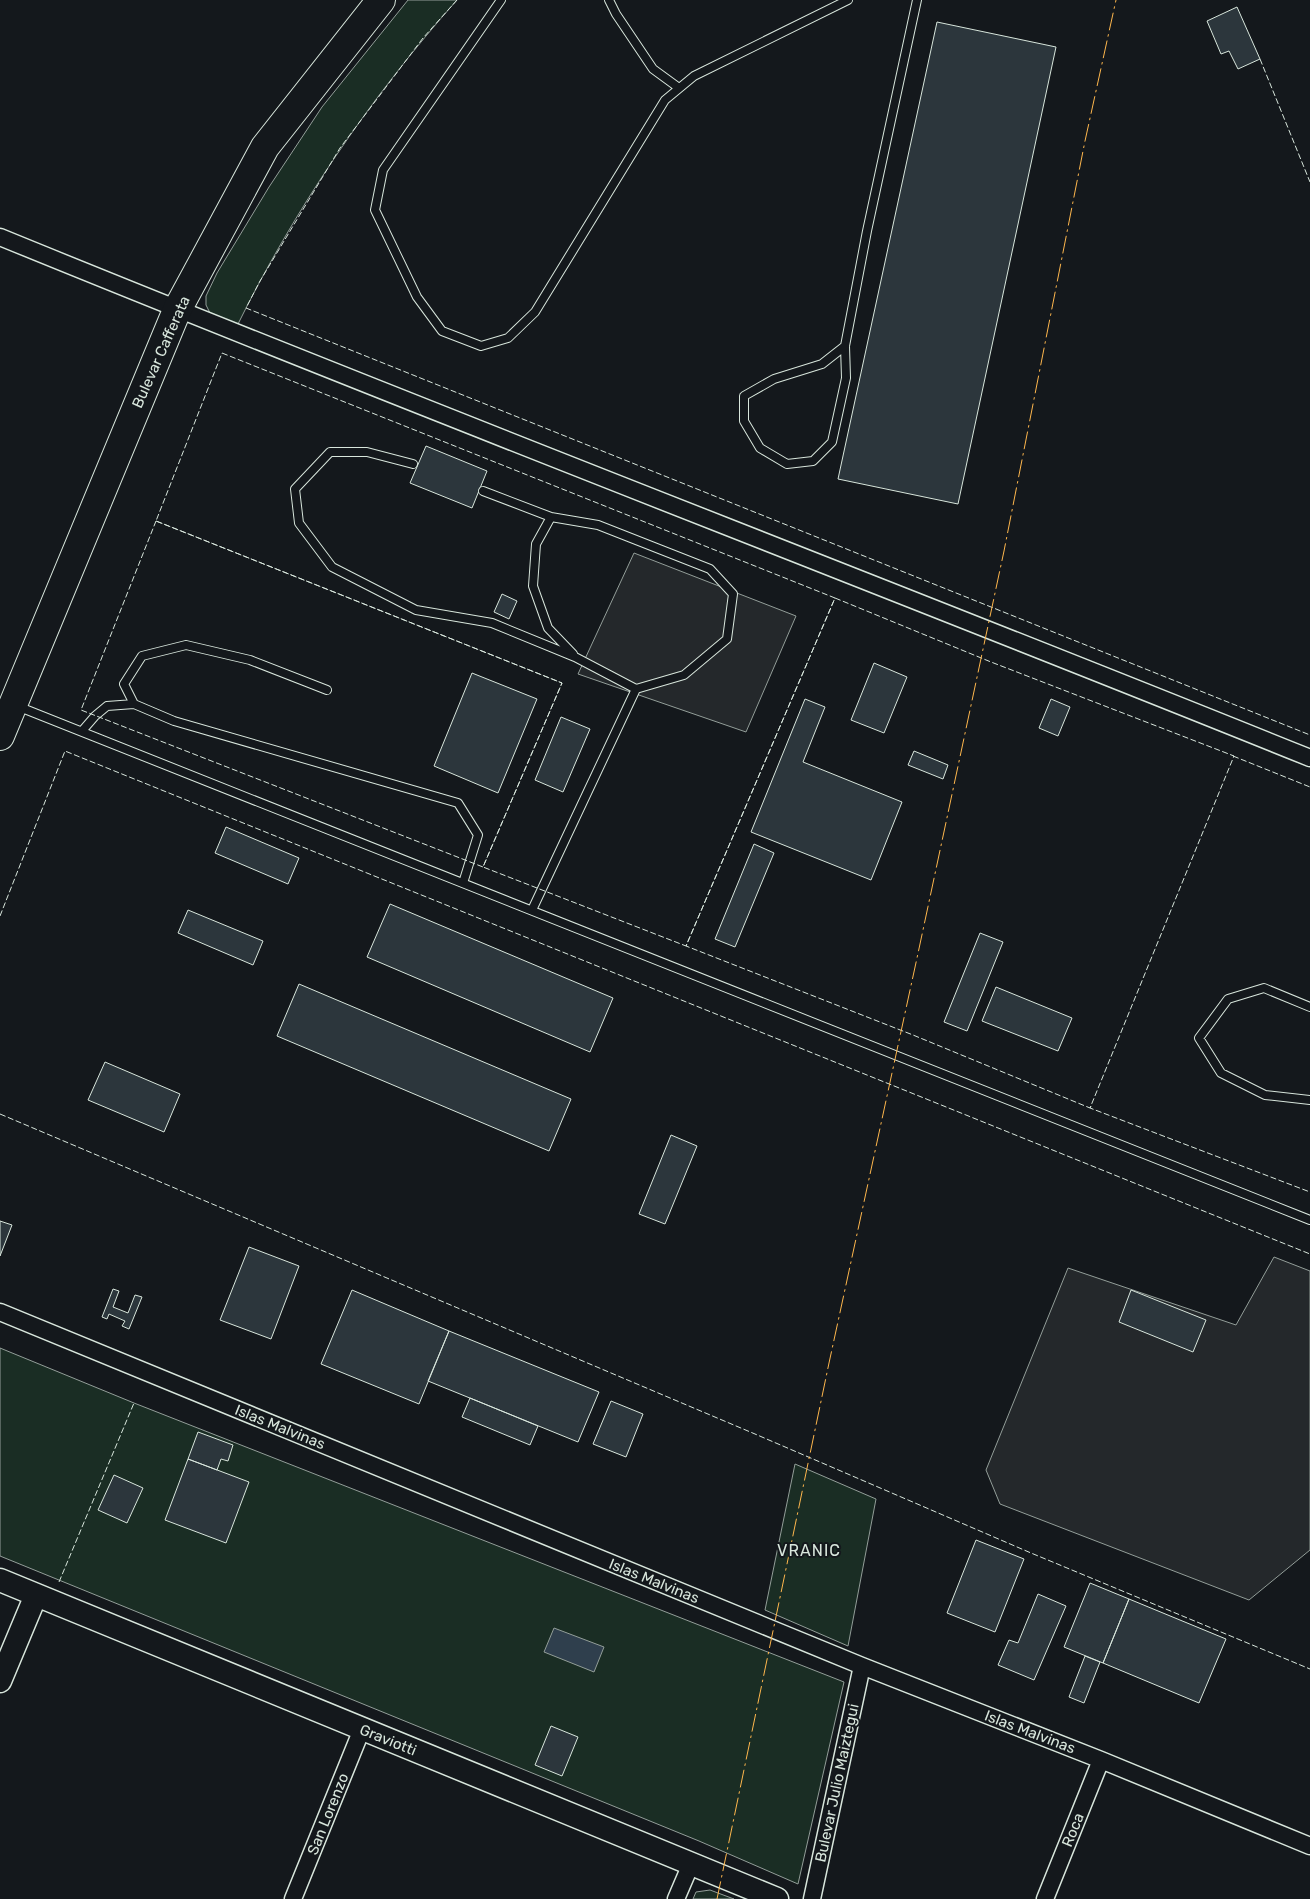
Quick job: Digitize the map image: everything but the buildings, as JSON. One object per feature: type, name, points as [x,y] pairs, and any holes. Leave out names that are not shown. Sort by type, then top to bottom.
[{"type":"highway","name":"Bulevar Cafferata","points":[[0,736],[177,310],[265,147],[380,0]]},
{"type":"street","points":[[0,237],[177,310],[993,630],[1310,758]]},
{"type":"street","name":"Islas Malvinas","points":[[0,1312],[862,1666],[1101,1760],[1310,1846]]},
{"type":"street","name":"Graviotti","points":[[0,1580],[777,1899]]},
{"type":"street","points":[[0,1681],[36,1595]]},
{"type":"street","name":"Bulevar Julio Maiztegui","points":[[812,1899],[862,1666]]},
{"type":"street","name":"San Lorenzo","points":[[293,1899],[362,1729]]},
{"type":"street","name":"Roca","points":[[1045,1899],[1101,1760]]},
{"type":"street","points":[[676,1899],[691,1864]]},
{"type":"street","points":[[685,1899],[691,1864]]},
{"type":"lane","points":[[501,0],[383,170],[375,210],[417,297],[442,331],[481,346],[508,338],[534,312],[665,100],[694,76],[848,0]]},
{"type":"lane","points":[[609,0],[616,14],[653,69],[679,88]]},
{"type":"lane","points":[[845,346],[822,364],[774,379],[744,396],[744,421],[760,448],[787,464],[814,462],[832,442],[846,378],[845,346],[867,231],[918,0]]},
{"type":"lane","points":[[413,464],[366,452],[330,452],[295,489],[299,523],[332,567],[416,610],[492,623],[575,657],[636,688],[684,675],[726,639],[733,594],[710,569],[598,526],[551,517],[483,492]]},
{"type":"lane","points":[[551,517],[536,544],[533,586],[548,628],[575,657]]},
{"type":"lane","points":[[134,704],[124,684],[142,656],[186,645],[250,660],[328,690]]},
{"type":"lane","points":[[532,910],[636,688]]},
{"type":"lane","points":[[13,704],[1310,1220]]},
{"type":"lane","points":[[82,731],[107,706],[134,704],[174,721],[458,803],[478,835],[464,883]]},
{"type":"lane","points":[[1310,1007],[1264,988],[1228,999],[1199,1038],[1221,1073],[1266,1095],[1310,1100]]},
{"type":"green space","points":[[408,0],[457,0],[393,76],[335,157],[283,241],[236,328],[210,313],[206,305],[206,296],[217,273],[269,187],[322,107]]},
{"type":"green space","points":[[0,1348],[134,1403],[844,1682],[798,1884],[699,1841],[0,1556]]},
{"type":"green space","points":[[795,1464],[876,1499],[848,1646],[765,1610]]},
{"type":"green space","points":[[710,1890],[734,1899],[693,1899],[696,1892]]},
{"type":"shaded area","points":[[634,553],[796,616],[746,732],[578,674]]},
{"type":"shaded area","points":[[1274,1257],[1310,1271],[1310,1550],[1249,1600],[1000,1504],[986,1470],[1068,1268],[1236,1325]]},
{"type":"water","points":[[554,1628],[604,1647],[594,1672],[544,1652]]},
{"type":"fence","points":[[457,0],[423,38],[340,148],[260,281],[246,308],[1310,735]]},
{"type":"fence","points":[[1260,59],[1310,182]]},
{"type":"fence","points":[[222,353],[835,598],[686,946],[483,867],[562,683],[156,521],[222,353]]},
{"type":"fence","points":[[156,521],[562,683],[483,867],[81,710],[156,521]]},
{"type":"fence","points":[[835,598],[991,662],[1234,756],[1090,1108],[913,1035],[686,946],[835,598]]},
{"type":"fence","points":[[0,916],[65,751],[1310,1254]]},
{"type":"fence","points":[[1233,756],[1310,787]]},
{"type":"fence","points":[[1091,1106],[1090,1108],[1310,1192]]},
{"type":"fence","points":[[0,1114],[1031,1553],[1310,1669]]},
{"type":"fence","points":[[59,1582],[134,1403]]},
{"type":"power","points":[[717,1899],[829,1363],[1004,551],[1085,141],[1116,0]]},
{"type":"district","name":"VRANIC","points":[[809,1550]]}]
